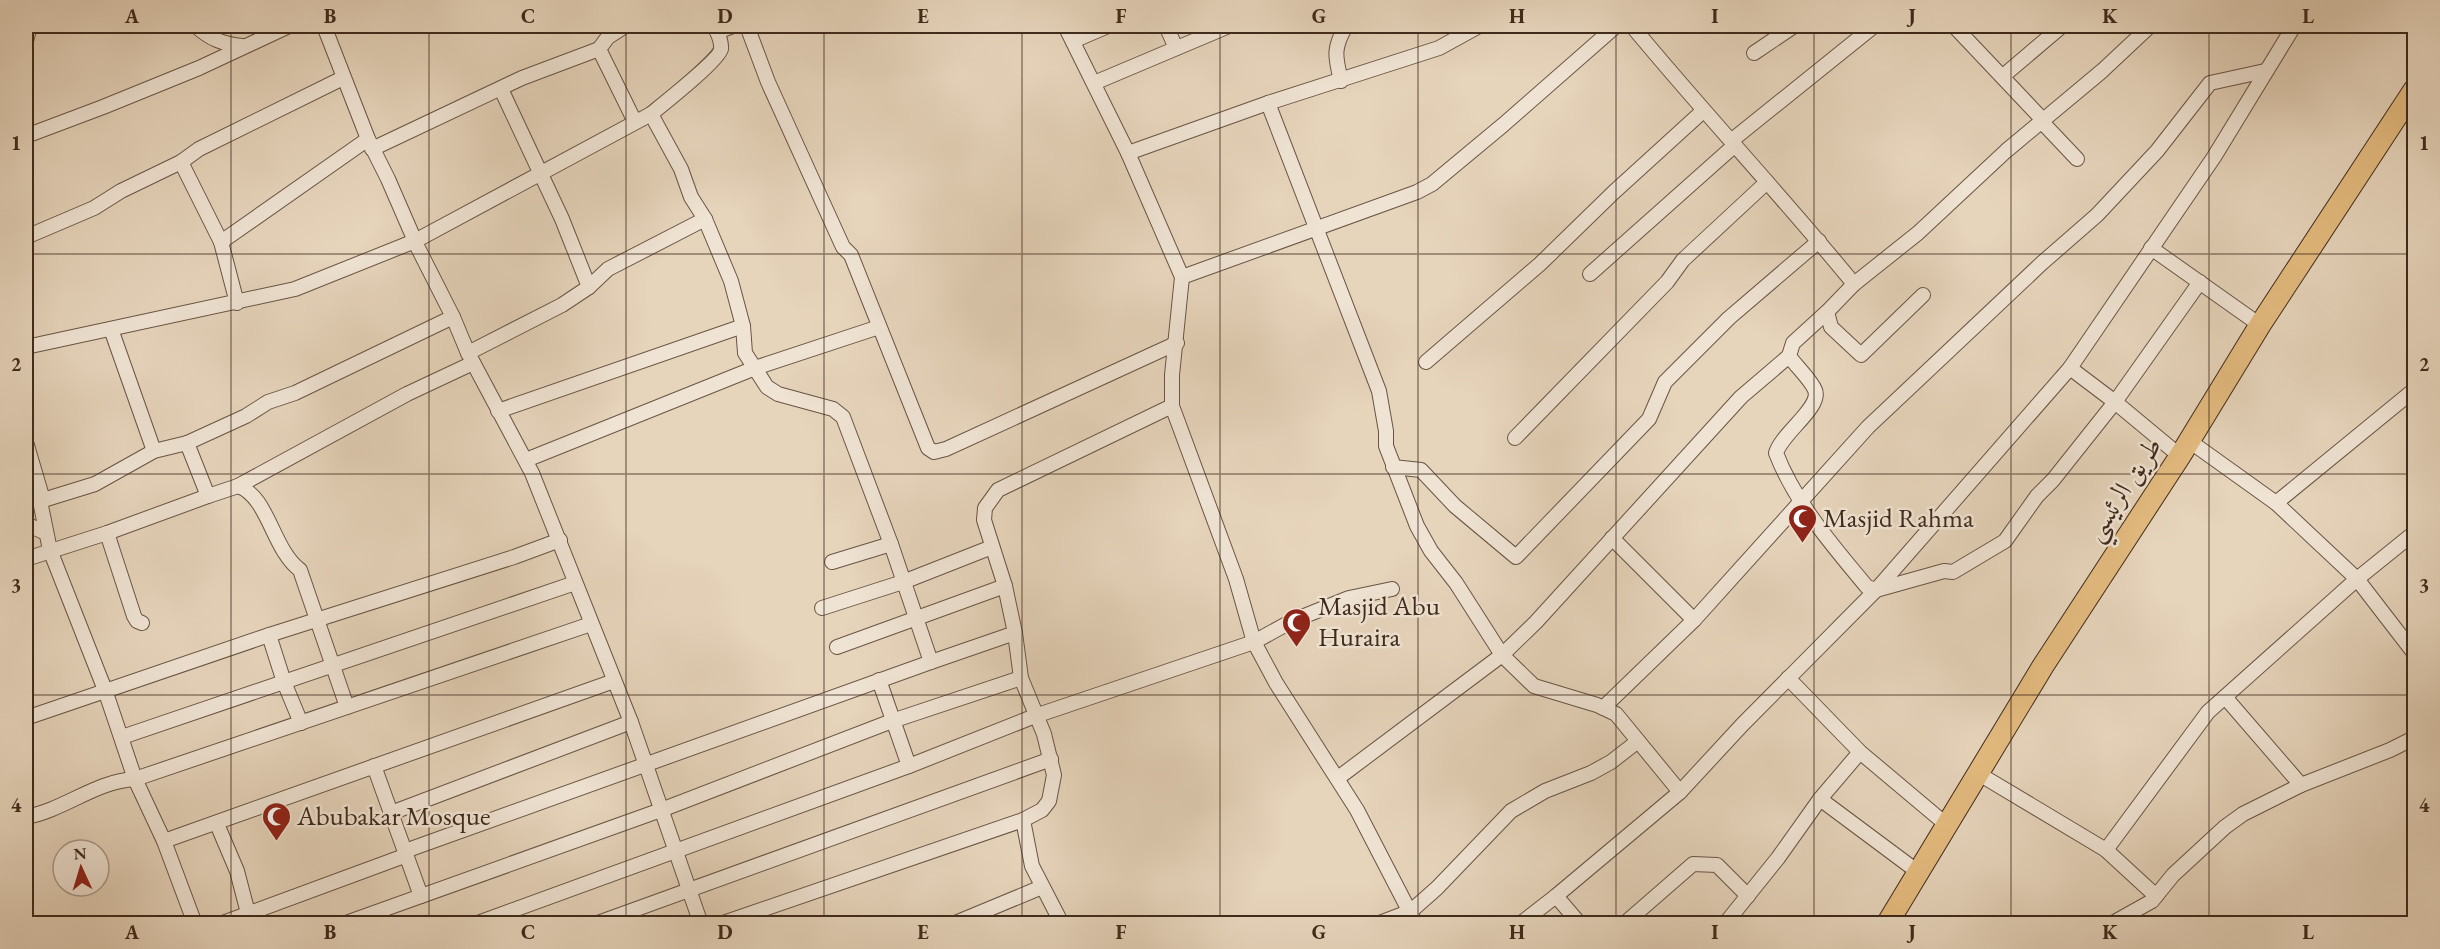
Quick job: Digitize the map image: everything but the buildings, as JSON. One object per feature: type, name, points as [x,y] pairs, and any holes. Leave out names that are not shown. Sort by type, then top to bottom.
[{"type":"main road","name":"طريق الرئيسي","points":[[1894,920],[1918,872],[2043,666],[2184,448],[2260,325],[2415,90]]},
{"type":"street","points":[[26,41],[30,26]]},
{"type":"street","points":[[196,26],[224,44],[243,46]]},
{"type":"street","points":[[26,136],[178,76],[289,26]]},
{"type":"street","points":[[324,26],[370,144],[471,358],[526,460],[560,540],[631,722],[702,924]]},
{"type":"street","points":[[221,242],[370,144],[599,48],[608,37],[625,26]]},
{"type":"street","points":[[26,347],[296,289],[415,241],[651,114],[679,93],[719,54],[721,47],[716,29],[733,26]]},
{"type":"street","points":[[747,26],[768,82],[843,247],[851,255],[926,444],[934,452],[946,449],[1177,344]]},
{"type":"street","points":[[1065,26],[1128,153],[1182,277],[1177,344],[1172,375],[1172,406],[1236,579],[1254,642],[1281,691],[1338,778],[1414,917]]},
{"type":"street","points":[[1072,41],[1108,26]]},
{"type":"street","points":[[1166,26],[1176,48]]},
{"type":"street","points":[[1094,83],[1229,26]]},
{"type":"street","points":[[1341,81],[1335,58],[1337,41],[1346,26]]},
{"type":"street","points":[[1128,153],[1268,103],[1439,48],[1479,26]]},
{"type":"street","points":[[1182,277],[1417,192],[1432,184],[1616,26]]},
{"type":"street","points":[[1632,26],[1854,284]]},
{"type":"street","points":[[1754,53],[1794,26]]},
{"type":"street","points":[[1590,274],[1733,143],[1874,26]]},
{"type":"street","points":[[1954,26],[2003,76],[2077,159]]},
{"type":"street","points":[[2003,76],[2062,26]]},
{"type":"street","points":[[1338,778],[1502,655],[1536,622],[1741,397],[1789,356],[1793,343],[1854,284],[1918,233],[2006,151],[2102,71],[2150,26]]},
{"type":"street","points":[[1520,924],[1680,792],[1788,678],[1876,591],[2070,368],[2214,157],[2294,26]]},
{"type":"street","points":[[599,48],[635,122]]},
{"type":"street","points":[[1603,708],[1695,620],[1869,428],[2042,263],[2097,215],[2157,151],[2210,83],[2265,71]]},
{"type":"street","points":[[26,237],[94,208],[122,191],[181,162],[199,149],[344,78]]},
{"type":"street","points":[[501,88],[562,219],[589,287]]},
{"type":"street","points":[[1268,103],[1379,391],[1386,431],[1386,446],[1393,467],[1417,526],[1431,551],[1456,583],[1502,655],[1534,686],[1616,714],[1680,792]]},
{"type":"street","points":[[1426,362],[1540,264],[1614,192],[1703,111]]},
{"type":"street","points":[[651,114],[681,169],[691,196],[705,219],[731,281],[743,326],[744,349],[767,387],[778,394],[833,409],[843,417],[891,544],[931,662]]},
{"type":"street","points":[[181,162],[198,201],[221,242],[237,303]]},
{"type":"street","points":[[1515,438],[1667,282],[1683,260],[1767,182]]},
{"type":"street","points":[[26,559],[238,486],[471,358],[562,305],[589,287],[608,268],[705,219]]},
{"type":"street","points":[[1393,467],[1421,470],[1455,506],[1516,557],[1649,419],[1665,382],[1729,318],[1819,241]]},
{"type":"street","points":[[2151,248],[2260,325]]},
{"type":"street","points":[[1789,356],[1815,389],[1816,397],[1813,406],[1780,442],[1776,453],[1803,501],[1830,541],[1867,587],[1876,591],[1944,571],[1953,572],[2005,542],[2037,496],[2053,480],[2115,402],[2200,282]]},
{"type":"street","points":[[1827,312],[1831,327],[1861,355],[1923,295]]},
{"type":"street","points":[[40,501],[95,484],[154,451],[188,443],[246,416],[268,402],[295,393],[453,317]]},
{"type":"street","points":[[498,411],[743,326]]},
{"type":"street","points":[[526,460],[755,368],[879,327]]},
{"type":"street","points":[[111,329],[154,451]]},
{"type":"street","points":[[2070,368],[2115,402],[2184,448],[2276,503],[2357,579],[2415,653]]},
{"type":"street","points":[[2276,503],[2415,390]]},
{"type":"street","points":[[720,924],[1023,820],[1042,810],[1049,801],[1054,775],[1051,759],[1021,678],[1005,586],[984,520],[985,508],[998,490],[1172,406]]},
{"type":"street","points":[[26,442],[41,493],[40,501],[50,550],[105,690],[135,779],[164,841],[195,924]]},
{"type":"street","points":[[188,443],[208,496]]},
{"type":"street","points":[[238,486],[253,494],[285,557],[300,570],[347,707]]},
{"type":"street","points":[[26,524],[46,533]]},
{"type":"street","points":[[107,533],[134,616],[142,623]]},
{"type":"street","points":[[2106,850],[2208,712],[2357,579],[2415,533]]},
{"type":"street","points":[[1612,538],[1695,620]]},
{"type":"street","points":[[26,718],[269,635],[514,557],[560,540]]},
{"type":"street","points":[[832,562],[891,544]]},
{"type":"street","points":[[822,608],[903,582],[992,546]]},
{"type":"street","points":[[122,737],[575,583]]},
{"type":"street","points":[[837,647],[1005,586]]},
{"type":"street","points":[[475,924],[909,766],[1035,716],[1254,642],[1292,621],[1349,598],[1392,589]]},
{"type":"street","points":[[26,817],[43,813],[110,783],[135,779],[591,624]]},
{"type":"street","points":[[220,924],[406,853],[879,680],[1015,633]]},
{"type":"street","points":[[269,635],[284,682],[301,723]]},
{"type":"street","points":[[343,924],[661,810],[892,721],[1021,678]]},
{"type":"street","points":[[1788,678],[1860,752],[1948,826]]},
{"type":"street","points":[[879,680],[909,766]]},
{"type":"street","points":[[164,841],[614,681]]},
{"type":"street","points":[[2225,697],[2301,785]]},
{"type":"street","points":[[391,813],[631,722]]},
{"type":"street","points":[[2111,924],[2137,911],[2156,896],[2174,875],[2225,827],[2243,814],[2301,785],[2415,738]]},
{"type":"street","points":[[1377,924],[1384,919],[1414,917],[1437,888],[1511,811],[1545,791],[1591,773],[1611,762],[1638,741]]},
{"type":"street","points":[[1725,924],[1820,799],[1860,752]]},
{"type":"street","points":[[596,924],[1051,759]]},
{"type":"street","points":[[374,766],[421,896]]},
{"type":"street","points":[[1979,774],[2106,850],[2156,896]]},
{"type":"street","points":[[1820,799],[1918,872]]},
{"type":"street","points":[[1023,820],[1032,866],[1062,924]]},
{"type":"street","points":[[217,824],[237,871],[248,913]]},
{"type":"street","points":[[1624,924],[1693,864],[1717,865],[1748,896]]},
{"type":"street","points":[[953,924],[1042,887]]},
{"type":"street","points":[[1556,896],[1580,924]]},
{"type":"place","name":"Masjid Rahma","points":[[1802,544]]},
{"type":"place","name":"Masjid Abu Huraira","points":[[1297,648]]},
{"type":"place","name":"Abubakar Mosque","points":[[276,842]]}]
